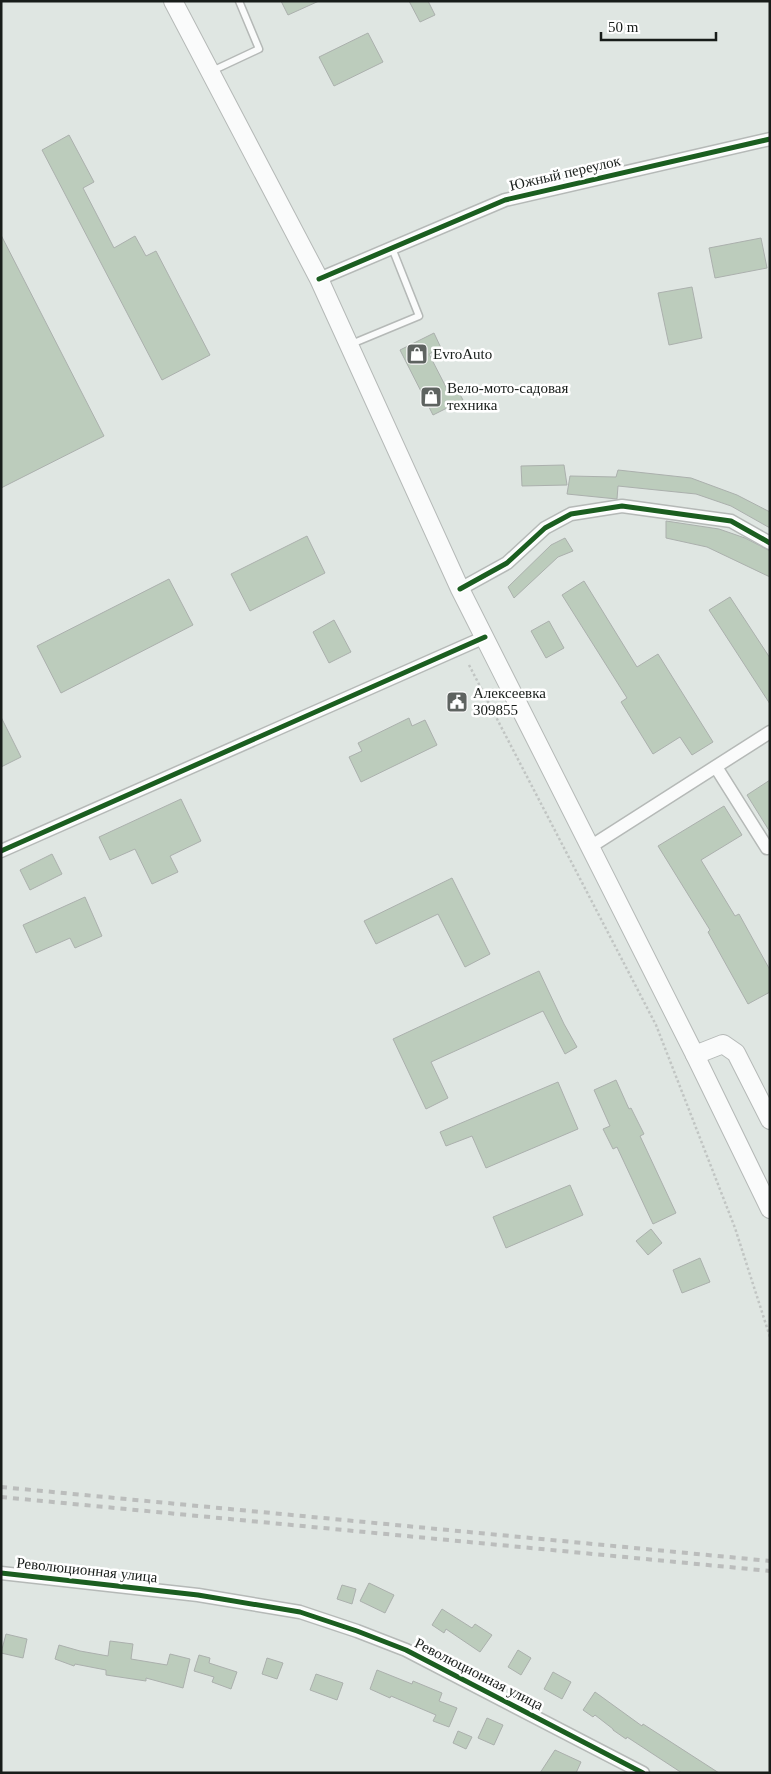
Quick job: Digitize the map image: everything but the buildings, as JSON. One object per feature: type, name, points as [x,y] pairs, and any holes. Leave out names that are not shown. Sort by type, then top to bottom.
[{"type":"main road","points":[[174,1],[319,279],[460,589],[695,1055],[770,1209]]},
{"type":"main road","points":[[695,1055],[723,1044],[736,1053],[770,1120]]},
{"type":"street","name":"Южный переулок","points":[[319,279],[505,200],[770,139]]},
{"type":"street","points":[[460,589],[507,562],[545,528],[571,514],[580,512],[622,506],[731,521],[770,543]]},
{"type":"street","points":[[1,851],[485,637]]},
{"type":"street","points":[[590,847],[770,732]]},
{"type":"street","points":[[716,767],[767,848],[770,847]]},
{"type":"street","name":"Революционная улица","points":[[1,1573],[198,1595],[300,1612],[406,1650],[643,1773]]},
{"type":"lane","points":[[211,72],[259,49],[239,1]]},
{"type":"lane","points":[[349,345],[419,316],[392,248]]},
{"type":"path","points":[[469,664],[656,1025],[735,1228],[770,1337]]},
{"type":"railway","points":[[1,1487],[770,1561]]},
{"type":"railway","points":[[1,1497],[770,1571]]},
{"type":"cycle path","points":[[319,279],[505,200],[770,139]]},
{"type":"cycle path","points":[[460,589],[507,563],[545,528],[571,514],[622,506],[731,521],[770,543]]},
{"type":"cycle path","points":[[1,851],[485,637]]},
{"type":"cycle path","points":[[1,1573],[198,1595],[300,1612],[406,1650],[643,1773]]},
{"type":"place","name":"EvroAuto","points":[[417,354]]},
{"type":"place","name":"Вело-мото-садовая техника","points":[[431,397]]},
{"type":"place","name":"Алексеевка 309855","points":[[457,702]]}]
